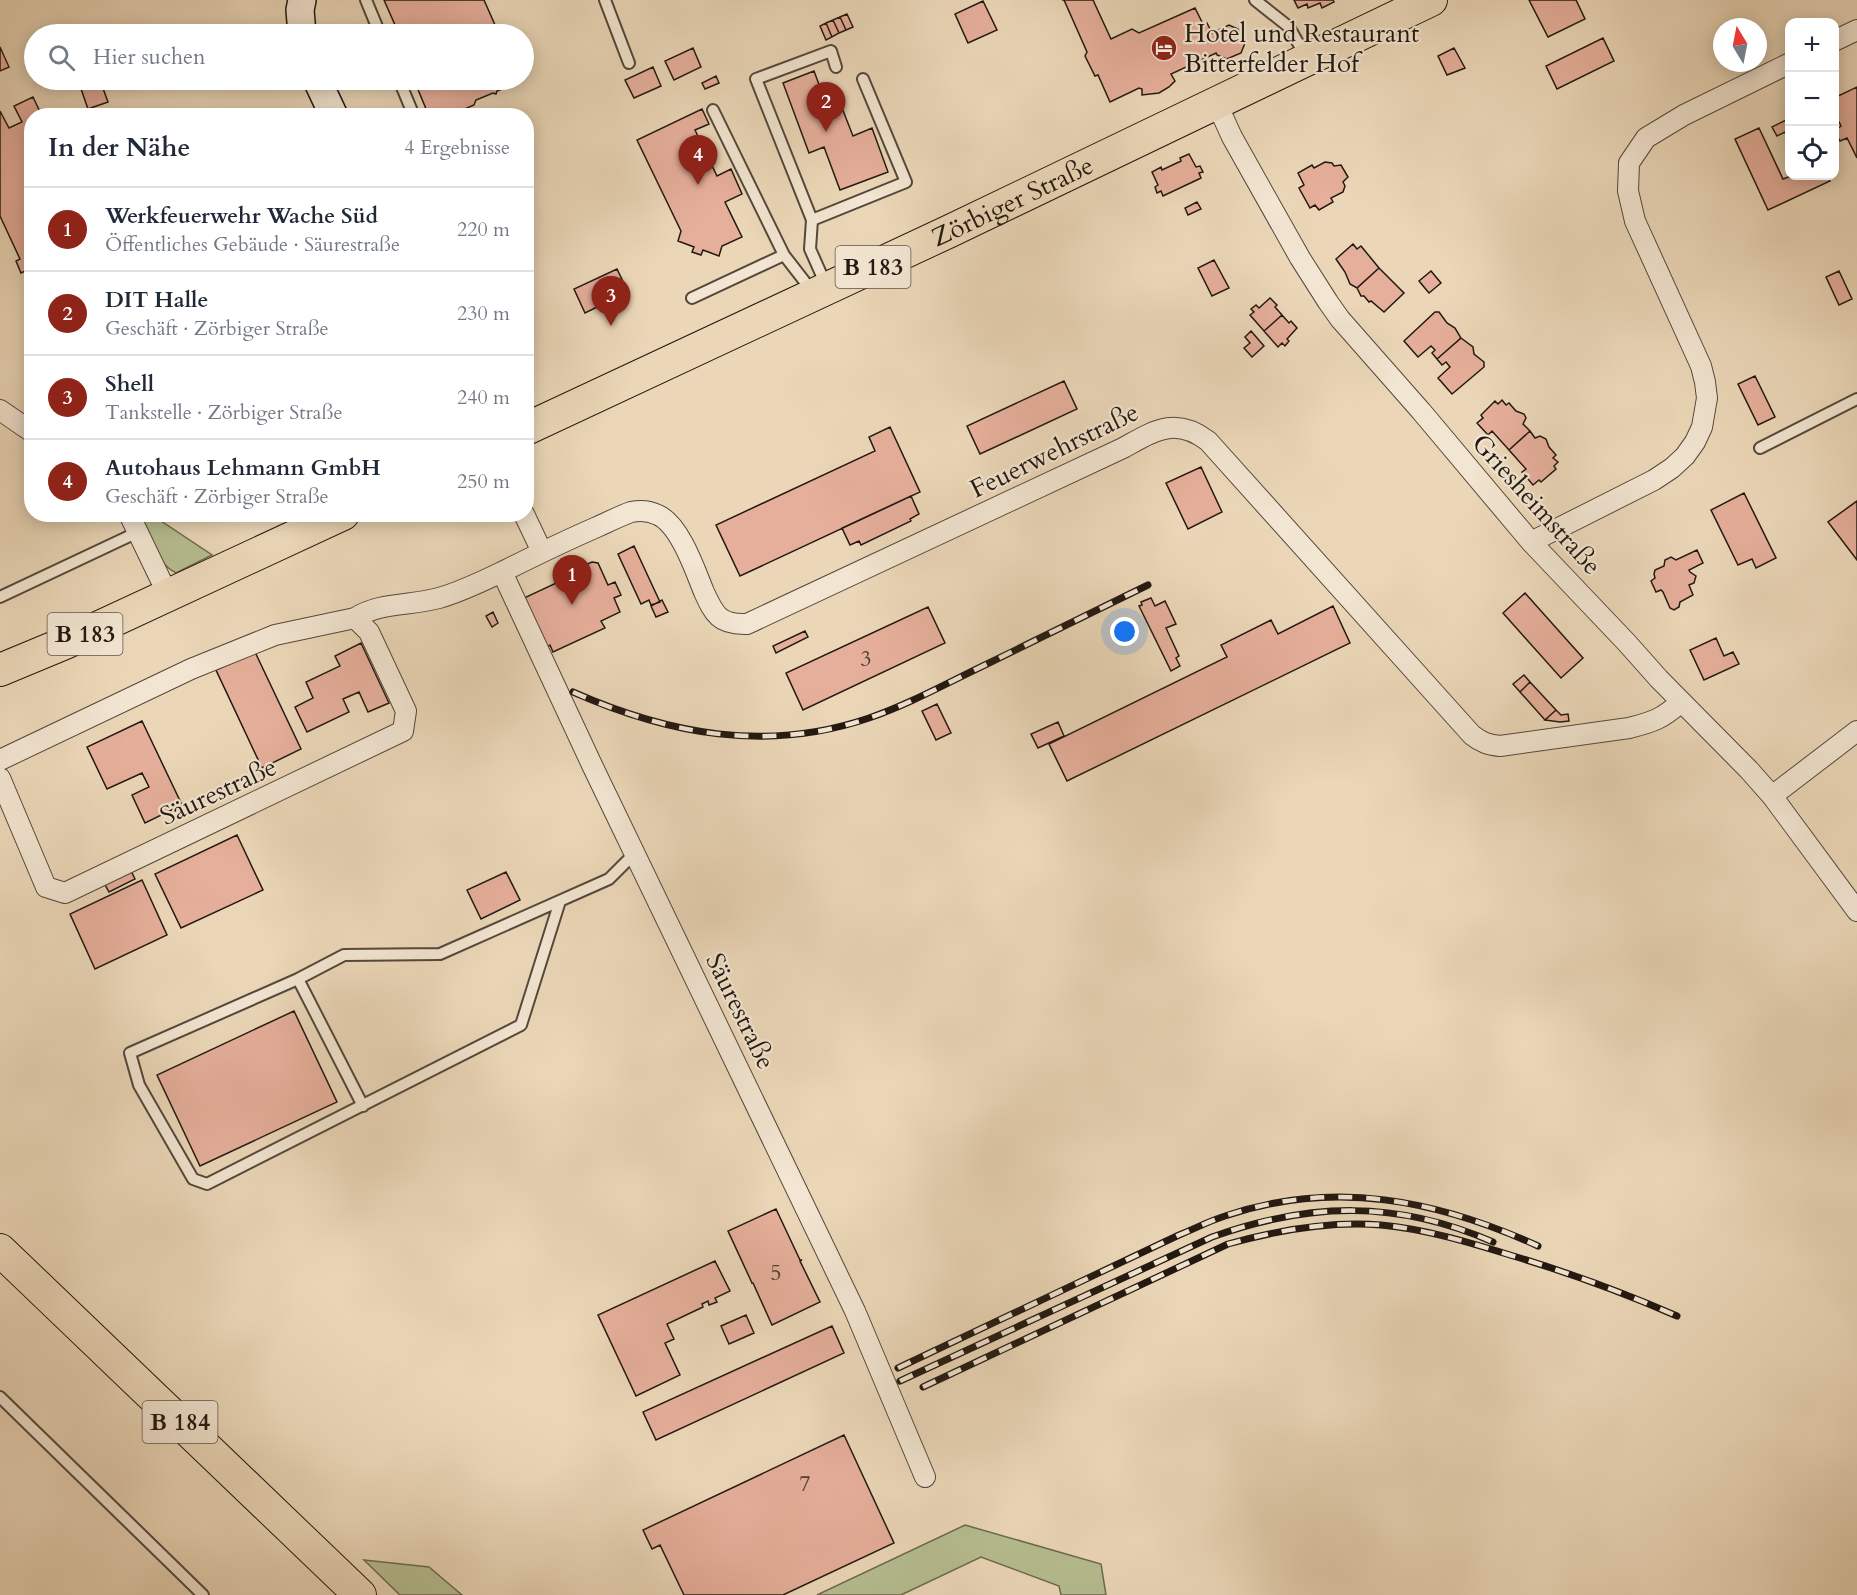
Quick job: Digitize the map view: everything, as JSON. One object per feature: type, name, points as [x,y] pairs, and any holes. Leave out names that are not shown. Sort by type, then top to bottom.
[{"type":"main road","name":"Zörbiger Straße","points":[[534,425],[1217,104],[1431,0]]},
{"type":"main road","name":"B 183","points":[[0,670],[37,656],[326,522]]},
{"type":"main road","name":"B 184","points":[[0,1250],[360,1595]]},
{"type":"street","points":[[301,24],[302,0]]},
{"type":"street","points":[[1839,39],[1857,30]]},
{"type":"street","points":[[1531,542],[1654,480],[1685,456],[1695,442],[1702,427],[1706,409],[1705,382],[1690,340],[1635,221],[1628,191],[1629,163],[1646,138],[1684,115],[1785,65]]},
{"type":"street","points":[[322,90],[330,108]]},
{"type":"street","name":"Griesheimstraße","points":[[1217,104],[1236,145],[1300,258],[1328,302],[1531,542],[1772,796],[1857,911]]},
{"type":"street","points":[[0,410],[24,426]]},
{"type":"street","name":"Feuerwehrstraße","points":[[542,552],[631,513],[640,511],[659,515],[672,525],[718,617],[731,624],[747,624],[1112,453],[1152,432],[1172,427],[1181,428],[1191,430],[1208,441],[1456,718],[1482,742],[1500,746],[1629,728],[1667,715],[1681,702]]},
{"type":"street","points":[[0,760],[191,669],[275,635],[355,618],[365,612],[392,605],[441,598],[502,572],[542,552],[528,522]]},
{"type":"street","points":[[134,523],[168,596]]},
{"type":"street","name":"Säurestraße","points":[[502,572],[592,765],[850,1301],[925,1477]]},
{"type":"street","name":"Säurestraße","points":[[0,778],[46,887],[65,893],[403,731],[406,711],[369,632],[355,618]]},
{"type":"street","points":[[1772,796],[1857,731]]},
{"type":"lane","points":[[366,0],[376,24]]},
{"type":"lane","points":[[605,0],[629,63]]},
{"type":"lane","points":[[1255,0],[1289,27],[1308,59]]},
{"type":"lane","points":[[821,291],[810,249],[812,220],[756,79],[831,51],[837,67]]},
{"type":"lane","points":[[812,220],[906,182],[863,79]]},
{"type":"lane","points":[[403,90],[411,108]]},
{"type":"lane","points":[[712,110],[784,255],[821,291]]},
{"type":"lane","points":[[692,298],[784,255]]},
{"type":"lane","points":[[1760,448],[1857,399]]},
{"type":"lane","points":[[0,597],[134,523]]},
{"type":"lane","points":[[560,901],[521,1025],[207,1184],[192,1179],[139,1085],[130,1053],[298,979],[344,955],[440,954],[609,879],[635,853]]},
{"type":"lane","points":[[298,979],[363,1106]]},
{"type":"lane","points":[[0,1397],[203,1595]]},
{"type":"lane","points":[[186,1595],[190,1583]]},
{"type":"green space","points":[[141,522],[162,522],[212,555],[176,573],[157,555]]},
{"type":"green space","points":[[965,1525],[1101,1564],[1106,1595],[1061,1595],[1059,1586],[981,1557],[901,1595],[817,1595]]},
{"type":"green space","points":[[364,1560],[429,1567],[462,1595],[400,1595]]},
{"type":"building","points":[[384,0],[484,0],[495,24],[395,24]]},
{"type":"building","name":"Hotel und Restaurant Bitterfelder Hof","points":[[1064,0],[1093,0],[1111,39],[1132,29],[1139,33],[1195,8],[1203,24],[1207,23],[1212,33],[1229,25],[1238,29],[1245,43],[1241,53],[1227,59],[1216,53],[1171,74],[1175,81],[1159,93],[1142,95],[1142,89],[1139,88],[1110,102],[1098,75],[1095,76],[1085,56],[1087,52]]},
{"type":"building","points":[[1294,0],[1333,0],[1334,2],[1322,8],[1320,3],[1308,8],[1307,4],[1298,8]]},
{"type":"building","points":[[1529,0],[1576,0],[1585,19],[1548,37]]},
{"type":"building","points":[[983,1],[997,30],[968,43],[955,14]]},
{"type":"building","points":[[847,14],[853,27],[846,30],[840,17]]},
{"type":"building","points":[[840,17],[846,30],[839,33],[833,20]]},
{"type":"building","points":[[833,20],[839,33],[832,37],[826,23]]},
{"type":"building","points":[[826,23],[832,37],[826,40],[820,26]]},
{"type":"building","points":[[1603,38],[1614,61],[1557,89],[1546,66]]},
{"type":"building","points":[[0,47],[9,67],[0,71]]},
{"type":"building","points":[[693,48],[701,67],[674,80],[665,61]]},
{"type":"building","points":[[1454,48],[1465,68],[1447,75],[1438,56]]},
{"type":"building","points":[[653,67],[661,86],[634,98],[625,80]]},
{"type":"building","points":[[814,71],[821,90],[833,85],[853,136],[872,128],[888,172],[840,190],[824,147],[809,153],[783,83]]},
{"type":"building","points":[[716,76],[719,83],[705,89],[702,83]]},
{"type":"building","points":[[1857,87],[1857,158],[1847,138],[1840,141],[1839,139],[1841,126],[1839,96]]},
{"type":"building","points":[[81,90],[104,90],[108,102],[88,108]]},
{"type":"building","points":[[418,90],[500,90],[496,94],[493,93],[476,100],[474,105],[467,108],[426,108]]},
{"type":"building","points":[[33,97],[38,108],[24,108],[24,272],[21,273],[16,261],[20,259],[0,216],[0,111],[9,128],[22,122],[14,106]]},
{"type":"building","points":[[702,109],[709,124],[695,130],[717,176],[731,169],[742,194],[725,202],[742,237],[722,246],[719,256],[703,250],[701,255],[692,252],[694,247],[678,241],[681,231],[637,140]]},
{"type":"building","points":[[1785,120],[1785,132],[1777,136],[1772,127]]},
{"type":"building","points":[[1759,128],[1783,179],[1830,181],[1768,210],[1735,139]]},
{"type":"building","points":[[1189,154],[1196,167],[1200,166],[1203,172],[1199,173],[1201,178],[1163,196],[1161,191],[1157,193],[1155,187],[1158,185],[1152,172],[1181,161],[1180,158]]},
{"type":"building","points":[[1325,162],[1332,163],[1334,166],[1341,165],[1348,177],[1343,182],[1345,186],[1343,192],[1331,198],[1333,202],[1319,210],[1315,205],[1310,208],[1299,188],[1304,185],[1298,173],[1312,165],[1314,168]]},
{"type":"building","points":[[1197,202],[1201,209],[1188,215],[1185,208]]},
{"type":"building","points":[[1353,244],[1357,249],[1361,246],[1379,268],[1357,288],[1350,284],[1336,259]]},
{"type":"building","points":[[1214,260],[1229,288],[1212,296],[1198,268]]},
{"type":"building","points":[[1379,268],[1404,293],[1384,312],[1361,296],[1357,288]]},
{"type":"building","points":[[617,269],[628,292],[585,313],[574,289]]},
{"type":"building","points":[[1431,271],[1441,283],[1429,293],[1419,281]]},
{"type":"building","points":[[1839,271],[1852,299],[1839,305],[1826,277]]},
{"type":"building","points":[[1270,298],[1282,315],[1264,331],[1250,315],[1254,312],[1251,309],[1256,305],[1259,308]]},
{"type":"building","points":[[1435,312],[1439,312],[1447,323],[1455,328],[1461,338],[1437,359],[1432,353],[1435,350],[1431,346],[1418,357],[1404,341]]},
{"type":"building","points":[[1282,315],[1297,328],[1287,339],[1289,341],[1285,346],[1282,343],[1278,347],[1264,331]]},
{"type":"building","points":[[1251,331],[1264,346],[1252,357],[1244,348],[1250,343],[1245,337]]},
{"type":"building","points":[[1461,338],[1473,347],[1474,354],[1484,362],[1484,367],[1452,394],[1438,378],[1450,367],[1446,362],[1442,365],[1437,359]]},
{"type":"building","points":[[1755,376],[1775,417],[1758,425],[1738,384]]},
{"type":"building","points":[[1064,381],[1077,409],[980,454],[967,426]]},
{"type":"building","points":[[1502,400],[1506,405],[1509,403],[1516,411],[1524,414],[1526,418],[1523,424],[1530,431],[1509,450],[1492,431],[1488,435],[1477,423],[1483,418],[1481,415],[1495,401],[1498,404]]},
{"type":"building","points":[[890,427],[920,492],[740,576],[716,525],[875,451],[869,437]]},
{"type":"building","points":[[1530,431],[1535,438],[1540,436],[1546,439],[1556,455],[1553,458],[1558,462],[1554,466],[1556,469],[1541,482],[1539,480],[1533,485],[1522,472],[1526,469],[1509,450]]},
{"type":"building","points":[[1201,467],[1222,512],[1188,529],[1166,483]]},
{"type":"building","points":[[1744,493],[1776,558],[1756,568],[1752,559],[1738,565],[1711,510]]},
{"type":"building","points":[[911,496],[919,514],[910,519],[911,521],[861,545],[859,541],[850,545],[842,528]]},
{"type":"building","points":[[1857,501],[1857,560],[1828,522]]},
{"type":"building","points":[[634,546],[660,602],[651,605],[649,600],[641,604],[618,554]]},
{"type":"building","points":[[1697,550],[1703,563],[1689,570],[1696,576],[1694,583],[1689,585],[1693,595],[1680,602],[1679,607],[1674,610],[1670,608],[1661,590],[1656,592],[1651,581],[1655,578],[1655,570],[1664,566],[1665,560],[1671,557],[1676,560]]},
{"type":"building","points":[[592,562],[598,563],[608,585],[615,582],[621,595],[614,598],[620,612],[601,621],[605,628],[553,652],[550,645],[547,647],[524,598],[582,571],[583,566]]},
{"type":"building","points":[[1525,593],[1583,658],[1561,678],[1503,613]]},
{"type":"building","points":[[1151,598],[1155,606],[1165,601],[1176,624],[1166,628],[1179,656],[1176,658],[1180,666],[1171,671],[1139,606],[1142,605],[1141,602]]},
{"type":"building","points":[[662,600],[668,612],[656,617],[651,606]]},
{"type":"building","points":[[1333,606],[1350,643],[1067,781],[1049,744],[1227,657],[1221,645],[1271,620],[1278,634]]},
{"type":"building","points":[[928,607],[945,643],[803,710],[786,673]]},
{"type":"building","points":[[493,612],[498,623],[492,627],[486,616]]},
{"type":"building","points":[[805,631],[808,637],[776,653],[773,646]]},
{"type":"building","points":[[1716,638],[1724,656],[1733,652],[1739,664],[1704,680],[1690,650]]},
{"type":"building","points":[[361,643],[389,703],[368,712],[359,692],[343,699],[349,712],[307,732],[295,707],[313,698],[306,682],[340,666],[335,656]]},
{"type":"building","points":[[255,652],[301,749],[262,768],[216,670]]},
{"type":"building","points":[[1524,675],[1530,682],[1520,692],[1513,684]]},
{"type":"building","points":[[1530,682],[1556,710],[1545,720],[1520,692]]},
{"type":"building","points":[[937,704],[951,733],[936,740],[922,711]]},
{"type":"building","points":[[1556,710],[1561,715],[1568,714],[1569,721],[1545,720]]},
{"type":"building","points":[[142,721],[182,805],[145,823],[132,795],[149,787],[142,773],[107,789],[87,747]]},
{"type":"building","points":[[1058,722],[1064,736],[1038,748],[1031,734]]},
{"type":"building","points":[[237,835],[263,890],[181,928],[155,874]]},
{"type":"building","points":[[130,869],[135,879],[109,892],[103,881]]},
{"type":"building","points":[[506,872],[520,900],[481,919],[467,890]]},
{"type":"building","points":[[142,880],[167,935],[95,969],[70,914]]},
{"type":"building","points":[[294,1011],[337,1102],[200,1166],[157,1075]]},
{"type":"building","points":[[776,1209],[820,1302],[772,1325],[728,1231]]},
{"type":"building","points":[[715,1261],[730,1291],[715,1298],[717,1302],[709,1305],[708,1301],[702,1304],[703,1307],[667,1324],[674,1339],[665,1343],[680,1375],[636,1396],[598,1315]]},
{"type":"building","points":[[746,1315],[754,1333],[729,1344],[721,1326]]},
{"type":"building","points":[[832,1326],[844,1353],[656,1440],[643,1412]]},
{"type":"building","points":[[844,1435],[894,1543],[783,1595],[684,1595],[660,1545],[652,1549],[643,1530]]},
{"type":"railway","points":[[573,692],[645,719],[718,734],[793,735],[831,729],[869,718],[914,699],[1148,585]]},
{"type":"railway","points":[[898,1368],[1179,1235],[1219,1218],[1266,1205],[1306,1199],[1345,1197],[1384,1200],[1462,1217],[1538,1246]]},
{"type":"railway","points":[[900,1381],[1212,1237],[1248,1225],[1319,1212],[1388,1213],[1457,1228],[1493,1242]]},
{"type":"railway","points":[[923,1387],[1228,1244],[1285,1231],[1343,1224],[1381,1225],[1414,1230],[1494,1250],[1573,1275],[1677,1316]]},
{"type":"place","name":"Hotel und Restaurant Bitterfelder Hof","points":[[1164,48]]},
{"type":"place","name":"DIT Halle","points":[[826,132]]},
{"type":"place","name":"Autohaus Lehmann GmbH","points":[[698,185]]},
{"type":"place","name":"Shell","points":[[611,326]]},
{"type":"place","name":"Werkfeuerwehr Wache Süd","points":[[572,605]]}]
